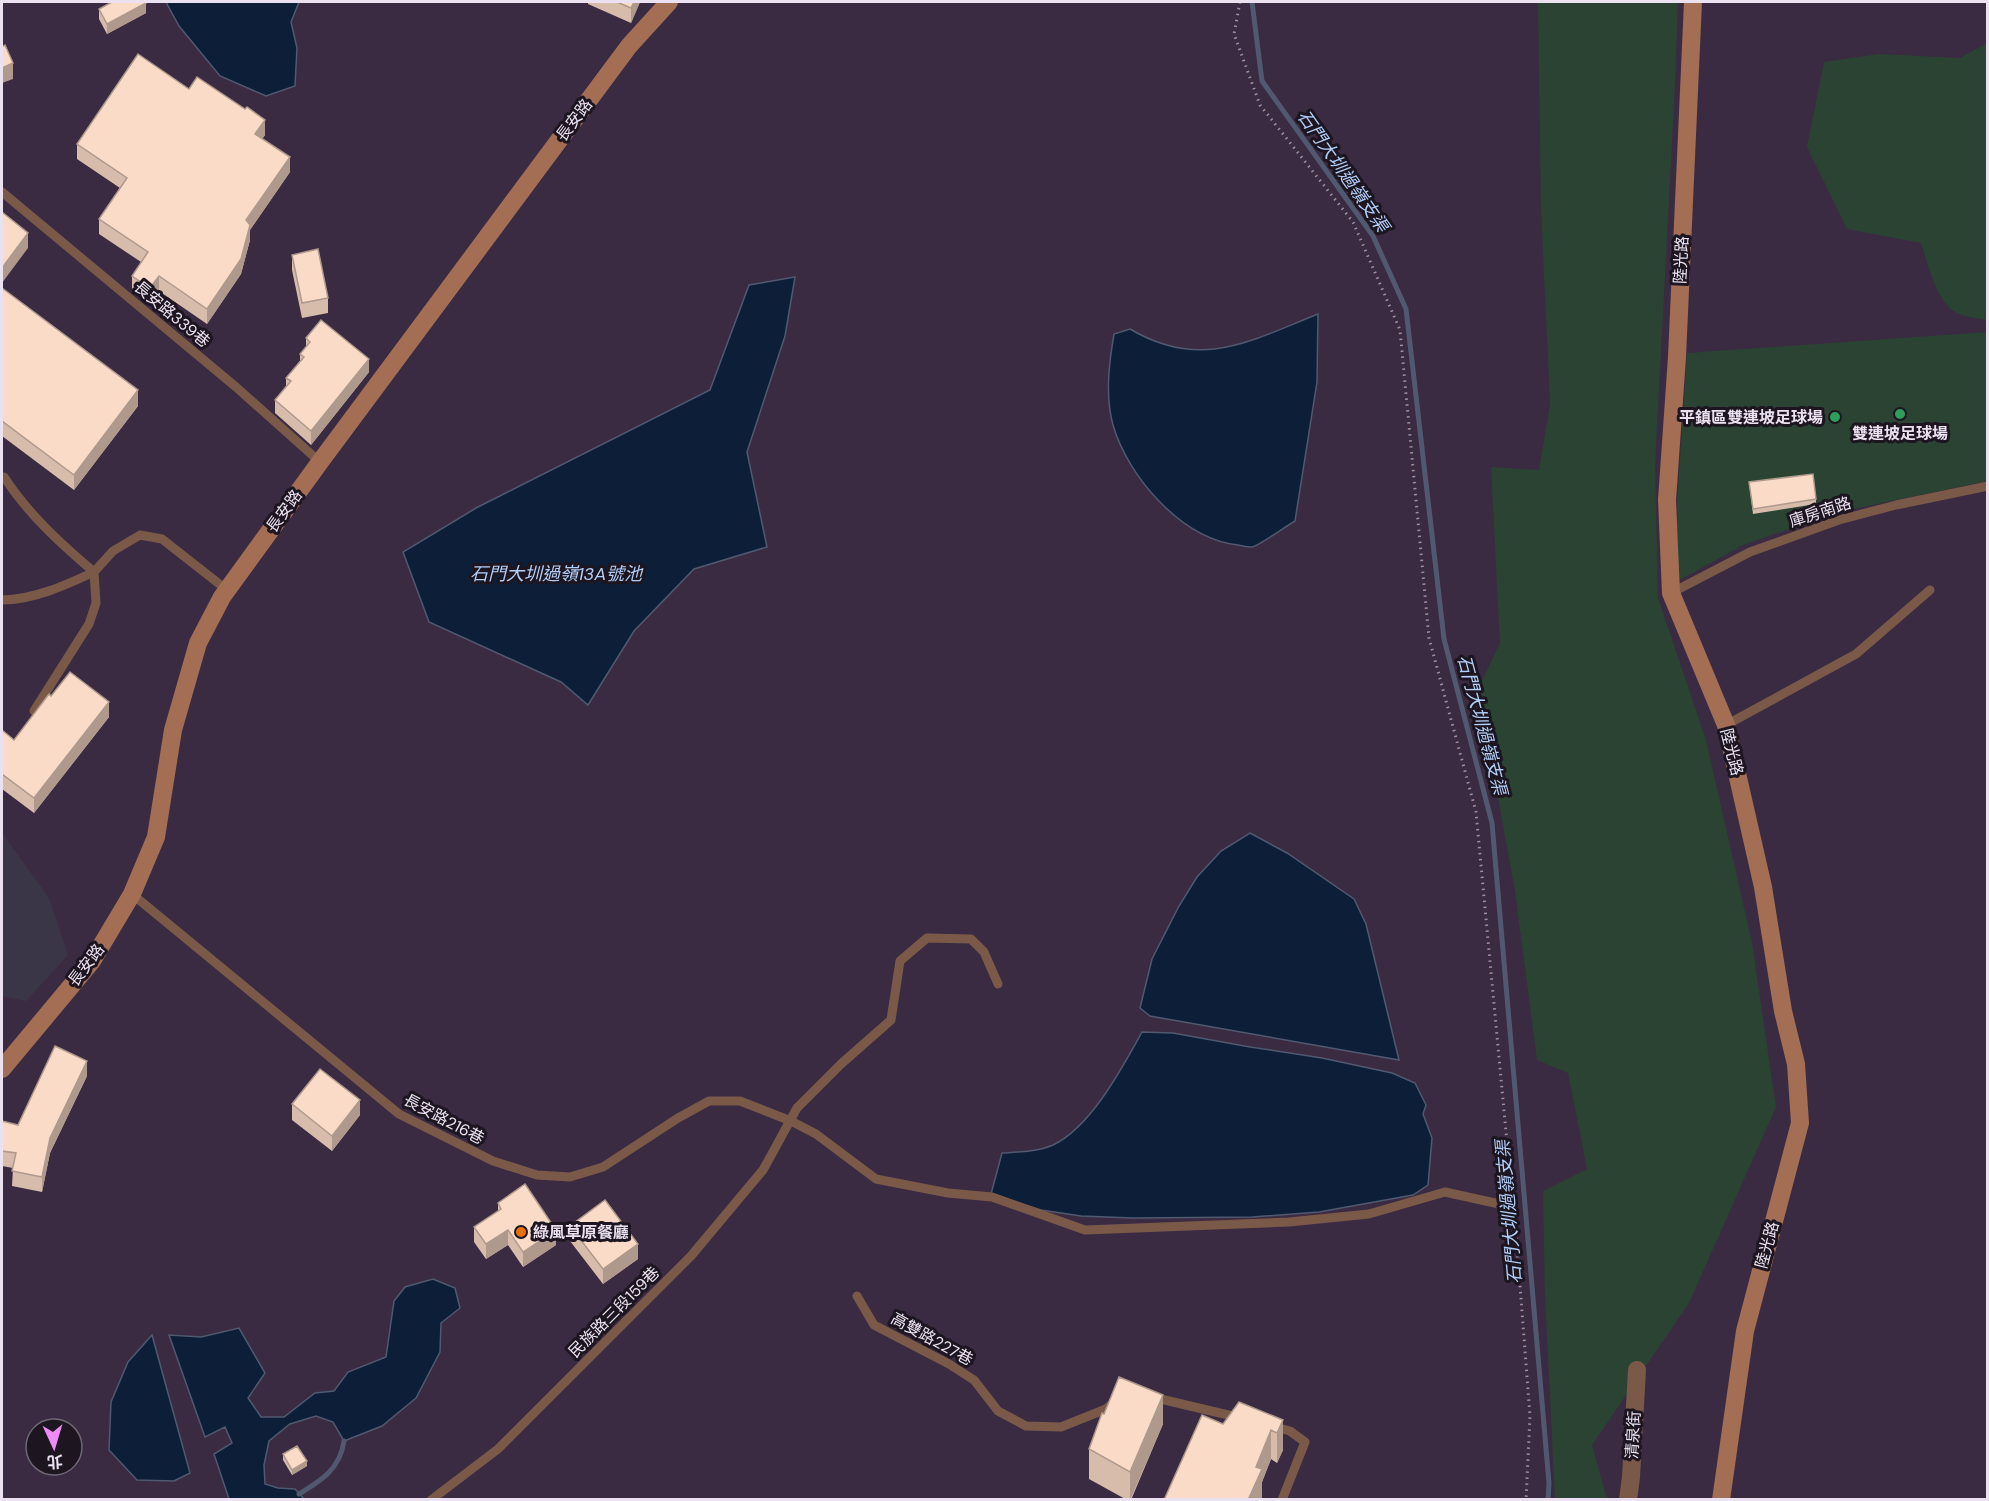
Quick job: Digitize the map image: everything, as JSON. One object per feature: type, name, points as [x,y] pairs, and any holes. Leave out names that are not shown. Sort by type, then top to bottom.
[{"type":"street","name":"長安路","points":[[2,1069],[92,961],[132,894],[156,837],[172,730],[198,642],[227,590],[629,46],[669,2]]},
{"type":"street","name":"陸光路","points":[[1693,2],[1677,357],[1667,500],[1671,593],[1726,724],[1764,887],[1783,1011],[1797,1064],[1800,1123],[1745,1331],[1721,1500]]},
{"type":"street","name":"清泉街","points":[[1628,1500],[1637,1370]]},
{"type":"lane","name":"長安路339巷","points":[[2,192],[236,387],[320,462]]},
{"type":"lane","points":[[4,477],[21,503],[57,541],[94,572],[96,603],[89,624],[34,711]]},
{"type":"lane","name":"庫房南路","points":[[1671,593],[1750,552],[1839,520],[1896,504],[1988,486]]},
{"type":"lane","points":[[2,600],[12,600],[62,587],[94,572],[113,551],[140,535],[162,538],[227,590]]},
{"type":"lane","points":[[1726,724],[1856,654],[1930,590]]},
{"type":"lane","name":"長安路216巷","points":[[132,894],[399,1114],[493,1161],[537,1175],[570,1177],[603,1167],[678,1118],[709,1101],[740,1101],[791,1121],[816,1134],[876,1179],[948,1193],[992,1197],[1085,1230],[1289,1222],[1369,1214],[1445,1192],[1514,1207]]},
{"type":"lane","name":"民族路三段159巷","points":[[431,1500],[498,1449],[691,1256],[763,1170],[797,1108],[891,1020],[900,961],[927,938],[971,939],[984,952],[998,984]]},
{"type":"lane","name":"高雙路227巷","points":[[857,1296],[874,1325],[949,1364],[974,1380],[998,1411],[1026,1426],[1061,1427],[1106,1409],[1120,1396]]},
{"type":"lane","points":[[1139,1393],[1255,1422]]},
{"type":"lane","points":[[1267,1425],[1290,1431],[1305,1442],[1282,1500]]},
{"type":"path","points":[[1240,2],[1234,34],[1260,105],[1353,222],[1400,330],[1429,638],[1476,812],[1514,1207],[1530,1416],[1526,1500]]},
{"type":"shaded area","points":[[2,833],[49,898],[68,955],[26,1001],[2,996]]},
{"type":"green space","points":[[1538,2],[1678,2],[1655,465],[1658,598],[1706,740],[1752,943],[1776,1107],[1689,1303],[1592,1445],[1607,1499],[1555,1499],[1545,1296],[1543,1191],[1587,1169],[1568,1073],[1537,1060],[1515,891],[1478,689],[1500,643],[1491,467],[1539,470],[1550,405],[1541,209]]},
{"type":"green space","points":[[1987,43],[1987,320],[1955,312],[1942,299],[1921,243],[1847,229],[1807,147],[1824,62],[1879,54],[1960,58]]},
{"type":"green space","name":"平鎮區雙連坡足球場","points":[[1987,332],[1987,481],[1839,512],[1743,545],[1678,581],[1677,504],[1687,353]]},
{"type":"water","points":[[166,2],[299,2],[291,22],[297,48],[295,86],[266,96],[220,76],[179,26]]},
{"type":"water","name":"石門大圳過嶺13A號池","points":[[795,277],[785,336],[747,452],[767,547],[694,569],[634,631],[588,705],[561,682],[429,622],[403,552],[476,508],[710,390],[749,285]]},
{"type":"water","points":[[1318,314],[1317,382],[1295,521],[1252,547],[1217,540],[1197,531],[1160,502],[1144,484],[1120,445],[1113,425],[1108,391],[1114,334],[1130,329],[1156,342],[1180,348],[1203,350],[1247,342]]},
{"type":"water","points":[[1250,833],[1287,853],[1354,899],[1366,924],[1399,1060],[1150,1016],[1140,1008],[1152,959],[1179,906],[1197,877],[1221,851]]},
{"type":"water","points":[[1142,1032],[1173,1033],[1322,1058],[1392,1073],[1415,1083],[1426,1105],[1423,1114],[1432,1138],[1428,1185],[1413,1195],[1319,1212],[1252,1217],[1081,1216],[1041,1210],[991,1194],[1002,1153],[1041,1149],[1053,1145],[1080,1125],[1104,1095]]},
{"type":"water","points":[[433,1279],[455,1288],[460,1308],[441,1323],[440,1352],[416,1398],[382,1426],[344,1441],[333,1422],[316,1416],[290,1424],[269,1441],[264,1465],[265,1484],[278,1488],[295,1489],[304,1499],[229,1499],[214,1454],[232,1443],[225,1427],[205,1437],[169,1335],[201,1337],[239,1328],[265,1373],[248,1398],[261,1417],[284,1417],[315,1393],[334,1391],[348,1372],[386,1357],[394,1301],[405,1287]]},
{"type":"water","points":[[152,1335],[190,1473],[174,1481],[137,1480],[109,1450],[111,1402],[128,1362]]},
{"type":"building","points":[[112,2],[146,3],[107,24],[99,9]]},
{"type":"building","points":[[617,2],[634,2],[631,8]]},
{"type":"building","points":[[5,45],[13,63],[2,68],[2,47]]},
{"type":"building","points":[[138,54],[189,89],[197,77],[245,109],[247,107],[265,120],[255,134],[290,157],[246,220],[250,225],[241,259],[207,309],[159,276],[150,288],[132,276],[148,252],[99,219],[127,178],[77,144]]},
{"type":"building","points":[[2,212],[28,233],[2,268]]},
{"type":"building","points":[[318,249],[328,298],[302,303],[292,255]]},
{"type":"building","points":[[2,288],[138,390],[74,475],[2,421]]},
{"type":"building","points":[[321,320],[369,359],[311,431],[275,400],[291,381],[286,378],[304,357],[300,354],[310,342],[306,338]]},
{"type":"building","points":[[1813,474],[1816,499],[1753,509],[1749,482]]},
{"type":"building","points":[[70,672],[109,702],[34,798],[2,774],[2,730],[14,740],[49,694],[51,696]]},
{"type":"building","points":[[55,1046],[87,1061],[50,1138],[42,1177],[12,1171],[16,1153],[2,1151],[2,1121],[18,1125]]},
{"type":"building","points":[[320,1069],[360,1100],[332,1136],[292,1104]]},
{"type":"building","points":[[525,1184],[556,1230],[523,1252],[508,1230],[486,1244],[474,1227],[501,1209],[498,1203]]},
{"type":"building","points":[[605,1200],[638,1244],[603,1269],[570,1226]]},
{"type":"building","points":[[1119,1377],[1163,1395],[1130,1472],[1089,1449],[1102,1413],[1104,1414]]},
{"type":"building","points":[[1239,1402],[1283,1420],[1277,1433],[1271,1430],[1256,1467],[1262,1469],[1248,1500],[1164,1500],[1202,1415],[1223,1424]]},
{"type":"building","points":[[297,1446],[307,1461],[292,1470],[283,1454]]},
{"type":"waterway","name":"石門大圳過嶺支渠","points":[[1252,2],[1262,81],[1373,236],[1406,309],[1444,639],[1492,823],[1549,1483],[1548,1500]]},
{"type":"waterway","points":[[299,1494],[329,1473],[339,1459],[344,1441]]},
{"type":"place","name":"雙連坡足球場","points":[[1900,414]]},
{"type":"place","name":"平鎮區雙連坡足球場","points":[[1835,417]]},
{"type":"place","name":"綠風草原餐廳","points":[[521,1232]]}]
